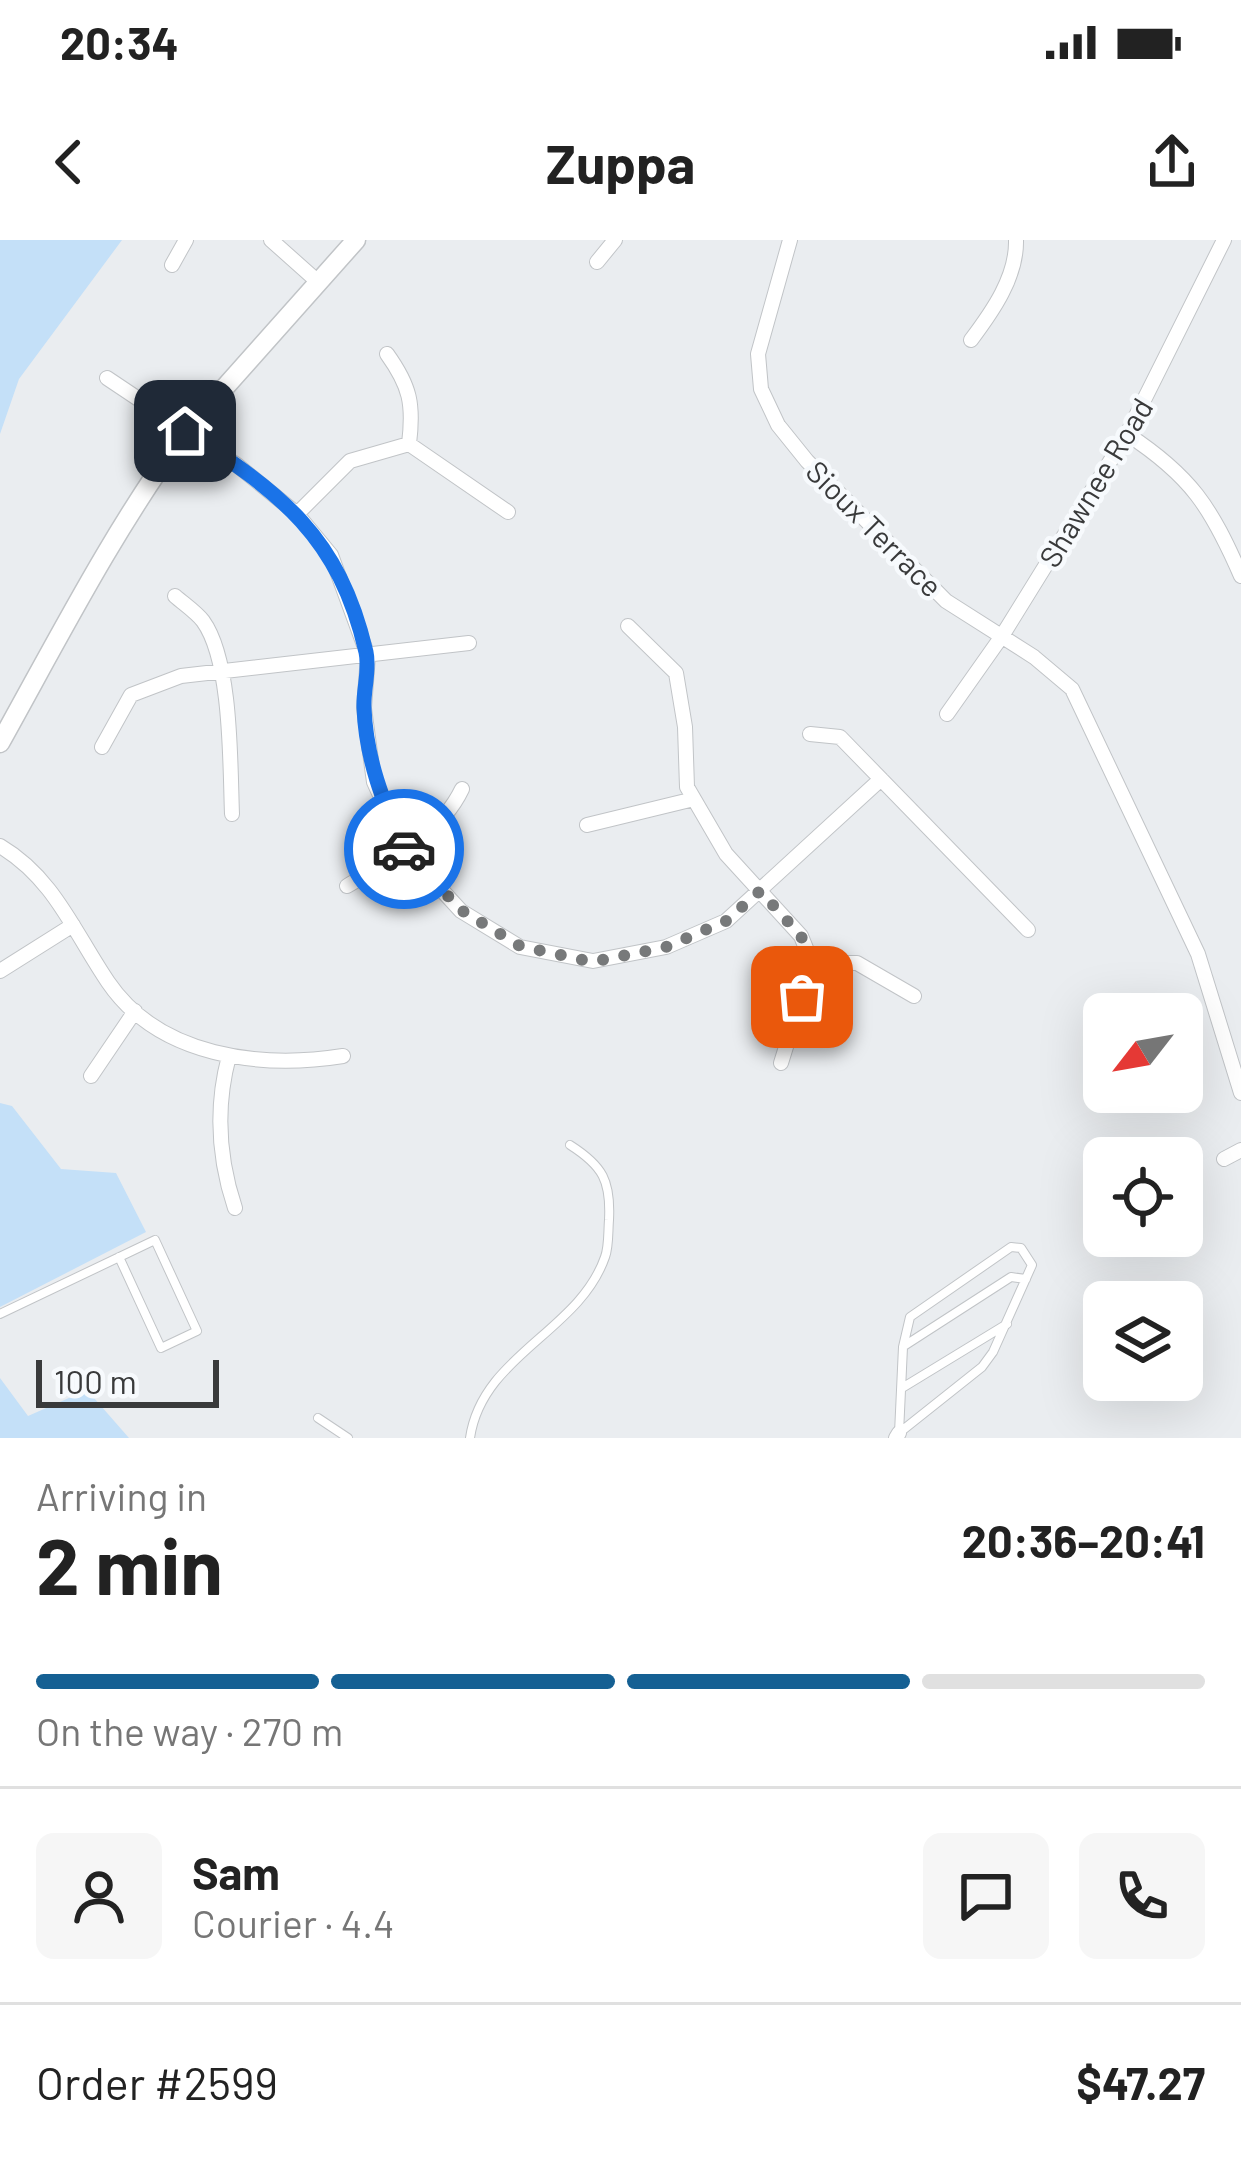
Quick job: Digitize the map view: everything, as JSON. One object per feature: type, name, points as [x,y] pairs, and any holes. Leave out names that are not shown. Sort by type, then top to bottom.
[{"type":"street","points":[[172,265],[186,240]]},
{"type":"street","points":[[271,240],[317,280]]},
{"type":"street","points":[[0,743],[106,553],[185,431],[356,240]]},
{"type":"street","points":[[597,262],[615,240]]},
{"type":"street","name":"Sioux Terrace","points":[[790,240],[758,354],[761,389],[778,425],[807,461],[946,601],[1072,689],[1198,955],[1241,1093]]},
{"type":"street","points":[[971,340],[991,314],[1008,277],[1016,258],[1016,240]]},
{"type":"street","name":"Shawnee Road","points":[[947,714],[1002,636],[1127,434],[1224,240]]},
{"type":"street","points":[[386,354],[406,380],[413,415],[409,444]]},
{"type":"street","points":[[107,378],[237,465],[297,514],[331,555],[368,656],[364,707],[374,782],[405,850],[461,910],[520,946],[592,962],[666,947],[726,921],[880,779]]},
{"type":"street","points":[[1127,434],[1184,476],[1221,532],[1241,576]]},
{"type":"street","points":[[297,514],[350,461],[409,444]]},
{"type":"street","points":[[409,444],[508,512]]},
{"type":"street","points":[[175,596],[204,622],[221,670],[232,814]]},
{"type":"street","points":[[628,626],[676,673],[685,727],[687,788],[726,854],[801,936],[812,964],[781,1063]]},
{"type":"street","points":[[102,747],[130,695],[181,676],[469,643]]},
{"type":"street","points":[[810,734],[840,737],[1028,930]]},
{"type":"street","points":[[347,886],[405,850],[451,812],[462,788]]},
{"type":"street","points":[[587,825],[694,800]]},
{"type":"street","points":[[0,846],[46,882],[110,985],[134,1011],[175,1039],[229,1056],[289,1061],[343,1056]]},
{"type":"street","points":[[0,971],[73,925]]},
{"type":"street","points":[[812,964],[857,963],[914,997]]},
{"type":"street","points":[[92,1076],[134,1011]]},
{"type":"street","points":[[229,1056],[219,1120],[222,1159],[235,1208]]},
{"type":"street","points":[[1224,1159],[1241,1150]]},
{"type":"lane","points":[[470,1438],[472,1423],[490,1388],[519,1354],[568,1315],[606,1255],[610,1194],[603,1174],[570,1145]]},
{"type":"lane","points":[[0,1314],[119,1257],[155,1240],[197,1331],[160,1348],[119,1257]]},
{"type":"lane","points":[[1011,1246],[1021,1248],[1032,1265],[982,1367],[898,1436],[903,1347],[910,1317],[1011,1246]]},
{"type":"lane","points":[[903,1347],[1011,1277],[1026,1280]]},
{"type":"lane","points":[[901,1389],[1007,1324]]},
{"type":"lane","points":[[318,1418],[347,1438]]},
{"type":"shaded area","points":[[0,240],[122,240],[19,379],[0,434]]},
{"type":"shaded area","points":[[0,1103],[12,1106],[61,1169],[116,1173],[146,1232],[0,1307]]},
{"type":"shaded area","points":[[0,1378],[28,1416],[87,1390],[129,1438],[0,1438]]},
{"type":"way so far","points":[[404,849],[461,910],[520,946],[592,962],[666,947],[726,921],[760,891],[801,936],[812,964],[802,997]]},
{"type":"route","points":[[185,431],[237,465],[297,514],[331,555],[368,656],[364,707],[374,782],[404,849]]}]
